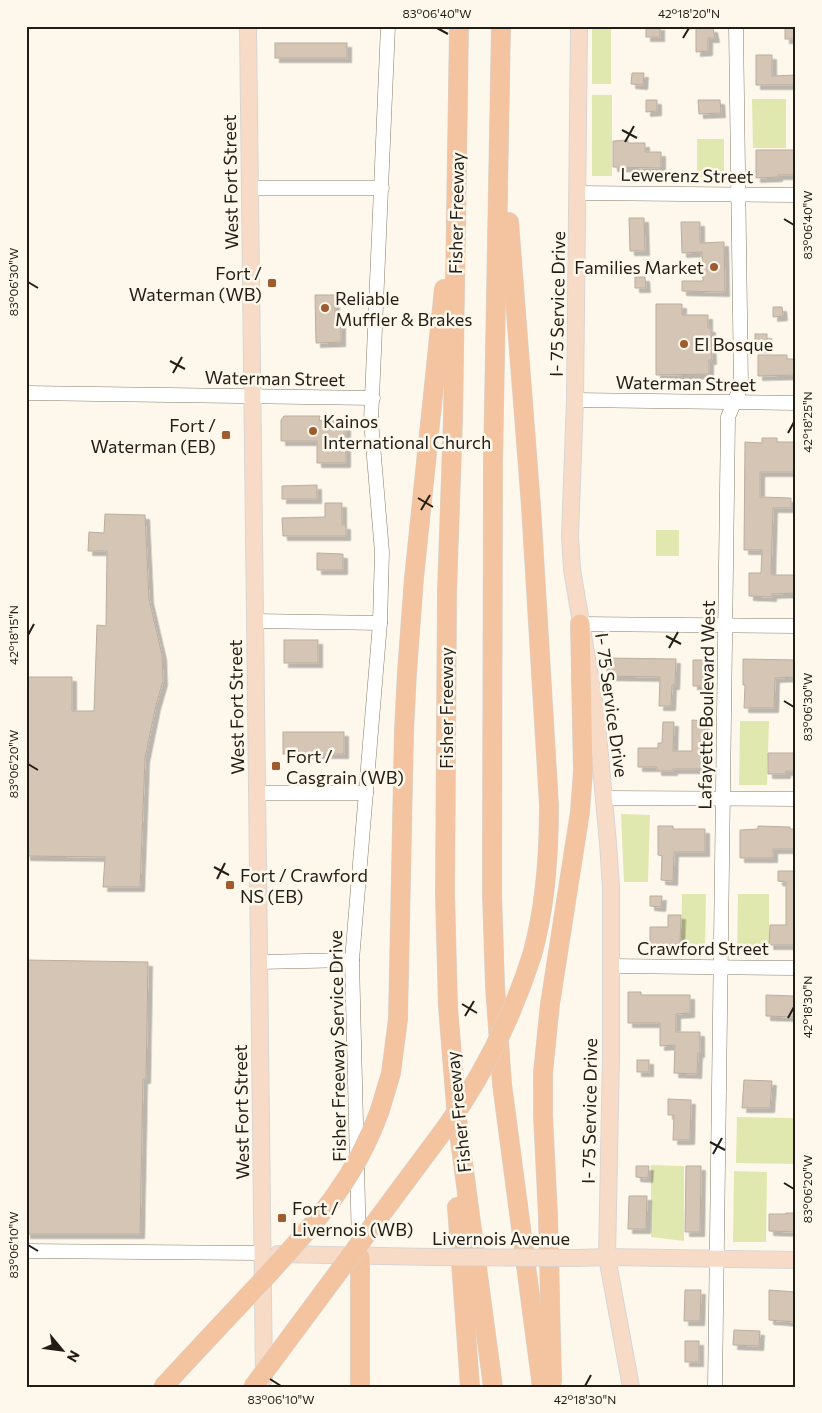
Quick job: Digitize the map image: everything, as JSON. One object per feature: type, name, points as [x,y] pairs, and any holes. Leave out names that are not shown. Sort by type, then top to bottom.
[{"type":"highway","name":"Fisher Freeway","points":[[460,26],[457,101],[453,418],[447,592],[445,896],[448,1007],[457,1118],[494,1387]]},
{"type":"highway","points":[[501,26],[493,463],[492,893],[494,977],[502,1084],[542,1387]]},
{"type":"highway","points":[[254,1387],[475,1086],[505,1028],[520,991],[532,955],[543,910],[549,834],[549,785],[501,94]]},
{"type":"highway","points":[[163,1387],[325,1211],[355,1167],[364,1149],[380,1110],[391,1073],[398,1019],[403,741],[407,672],[414,578],[443,302],[457,101]]},
{"type":"highway","points":[[552,1387],[543,1073],[550,1004],[577,840],[582,790],[580,624]]},
{"type":"highway","points":[[457,1118],[457,1200],[470,1387]]},
{"type":"highway","points":[[360,1257],[360,1387]]},
{"type":"main road","name":"West Fort Street","points":[[248,26],[264,1387]]},
{"type":"main road","name":"I- 75 Service Drive","points":[[578,26],[575,400],[570,536],[572,569],[580,624],[596,712],[611,888],[611,1055],[607,1257],[631,1387]]},
{"type":"main road","name":"Livernois Avenue","points":[[263,1253],[360,1257],[607,1257],[796,1260]]},
{"type":"street","name":"Fisher Freeway Service Drive","points":[[360,1257],[352,960],[380,623],[382,552],[371,421],[388,26]]},
{"type":"street","name":"Lafayette Boulevard West","points":[[715,1387],[728,417],[741,386],[736,26]]},
{"type":"street","points":[[250,188],[382,188]]},
{"type":"street","name":"Lewerenz Street","points":[[578,193],[796,195]]},
{"type":"street","name":"Waterman Street","points":[[26,393],[373,398]]},
{"type":"street","name":"Waterman Street","points":[[575,400],[796,403]]},
{"type":"street","points":[[255,621],[380,623]]},
{"type":"street","points":[[580,624],[796,626]]},
{"type":"street","points":[[257,793],[366,793]]},
{"type":"street","points":[[604,798],[796,799]]},
{"type":"street","points":[[259,962],[352,960]]},
{"type":"street","name":"Crawford Street","points":[[611,966],[796,968]]},
{"type":"street","name":"Livernois Avenue","points":[[26,1251],[263,1253]]},
{"type":"green space","points":[[592,26],[611,26],[611,84],[592,84]]},
{"type":"green space","points":[[592,95],[612,95],[612,176],[592,176]]},
{"type":"green space","points":[[752,99],[786,99],[786,148],[753,148]]},
{"type":"green space","points":[[697,139],[724,139],[724,177],[697,177]]},
{"type":"green space","points":[[656,530],[679,530],[679,556],[656,556]]},
{"type":"green space","points":[[740,721],[769,721],[767,785],[739,785]]},
{"type":"green space","points":[[621,814],[650,815],[648,882],[624,882]]},
{"type":"green space","points":[[682,894],[706,894],[705,951],[681,951]]},
{"type":"green space","points":[[738,894],[769,894],[769,953],[737,953]]},
{"type":"green space","points":[[737,1117],[796,1118],[796,1164],[736,1163]]},
{"type":"green space","points":[[651,1165],[684,1166],[684,1241],[651,1237]]},
{"type":"green space","points":[[734,1171],[767,1172],[766,1242],[733,1242]]},
{"type":"building","points":[[646,26],[660,26],[660,37],[646,37]]},
{"type":"building","points":[[785,26],[796,26],[796,39],[785,39]]},
{"type":"building","points":[[696,28],[713,28],[715,38],[708,38],[708,51],[696,52]]},
{"type":"building","points":[[275,43],[347,43],[347,58],[275,58]]},
{"type":"building","points":[[756,55],[772,55],[772,76],[796,75],[796,85],[756,85]]},
{"type":"building","points":[[632,73],[644,73],[643,85],[631,84]]},
{"type":"building","points":[[646,100],[657,100],[657,111],[646,112]]},
{"type":"building","points":[[698,100],[720,100],[721,113],[699,114]]},
{"type":"building","points":[[628,140],[628,143],[645,143],[645,152],[661,152],[661,168],[613,167],[613,141]]},
{"type":"building","points":[[756,150],[796,150],[796,175],[756,178]]},
{"type":"building","points":[[629,218],[644,218],[645,251],[630,251]]},
{"type":"building","points":[[681,222],[700,222],[700,243],[724,242],[725,292],[682,291],[682,281],[703,281],[702,252],[682,253]]},
{"type":"building","points":[[635,277],[645,277],[646,288],[635,288]]},
{"type":"building","name":"Reliable Muffler & Brakes","points":[[315,295],[335,295],[335,321],[341,321],[341,342],[316,343]]},
{"type":"building","name":"El Bosque","points":[[656,304],[682,304],[682,315],[708,315],[708,328],[711,328],[712,360],[709,360],[709,374],[656,375]]},
{"type":"building","points":[[773,307],[782,307],[783,316],[773,317]]},
{"type":"building","points":[[755,334],[767,334],[767,348],[755,348]]},
{"type":"building","points":[[758,355],[787,355],[787,359],[796,359],[796,375],[758,376]]},
{"type":"building","name":"Kainos International Church","points":[[284,416],[320,416],[319,421],[346,421],[346,463],[317,463],[317,441],[281,441],[281,420]]},
{"type":"building","points":[[762,438],[777,438],[777,442],[796,442],[796,472],[760,472],[760,497],[791,498],[791,508],[773,508],[771,574],[796,575],[796,593],[772,594],[772,597],[749,596],[749,573],[761,573],[762,550],[744,550],[745,442],[762,443]]},
{"type":"building","points":[[317,485],[317,499],[282,499],[282,486]]},
{"type":"building","points":[[325,503],[342,503],[342,525],[346,525],[346,536],[283,536],[282,518],[325,517]]},
{"type":"building","points":[[105,514],[145,515],[149,599],[162,655],[163,681],[145,758],[140,887],[103,887],[105,857],[26,856],[26,677],[72,677],[72,711],[94,711],[97,625],[106,626],[107,551],[88,551],[89,532],[104,533]]},
{"type":"building","points":[[317,553],[343,554],[343,570],[317,570]]},
{"type":"building","points":[[284,640],[318,640],[318,663],[284,663]]},
{"type":"building","points":[[607,658],[676,659],[675,685],[672,685],[671,706],[659,706],[660,677],[607,676]]},
{"type":"building","points":[[743,659],[796,660],[796,677],[775,678],[774,708],[744,708]]},
{"type":"building","points":[[693,660],[706,660],[705,686],[693,686]]},
{"type":"building","points":[[692,720],[705,721],[705,769],[657,771],[657,767],[638,767],[638,748],[658,748],[658,743],[662,743],[663,722],[674,722],[673,751],[692,751]]},
{"type":"building","points":[[283,732],[344,732],[344,754],[283,754]]},
{"type":"building","points":[[768,753],[796,753],[796,771],[786,771],[786,774],[768,774]]},
{"type":"building","points":[[658,826],[673,826],[673,829],[705,829],[705,852],[674,852],[673,881],[661,880],[662,856],[658,855]]},
{"type":"building","points":[[758,826],[790,827],[790,829],[796,829],[796,849],[773,849],[773,858],[740,858],[740,830],[758,829]]},
{"type":"building","points":[[778,871],[796,871],[796,945],[769,945],[770,925],[786,925],[786,882],[778,881]]},
{"type":"building","points":[[650,896],[662,896],[661,907],[650,906]]},
{"type":"building","points":[[668,915],[681,915],[680,944],[650,945],[650,927],[668,927]]},
{"type":"building","points":[[26,960],[148,962],[146,1079],[143,1079],[140,1234],[26,1234]]},
{"type":"building","points":[[628,992],[641,992],[641,995],[690,995],[690,1013],[676,1014],[676,1032],[700,1032],[697,1074],[674,1073],[675,1045],[660,1046],[660,1023],[628,1023]]},
{"type":"building","points":[[766,995],[794,996],[794,1017],[766,1016]]},
{"type":"building","points":[[637,1060],[649,1060],[649,1072],[637,1072]]},
{"type":"building","points":[[744,1080],[772,1081],[770,1108],[742,1108]]},
{"type":"building","points":[[668,1099],[691,1100],[690,1140],[673,1140],[674,1115],[668,1115]]},
{"type":"building","points":[[636,1166],[649,1166],[648,1178],[636,1177]]},
{"type":"building","points":[[686,1166],[701,1166],[700,1232],[685,1232]]},
{"type":"building","points":[[629,1196],[647,1196],[646,1229],[628,1229]]},
{"type":"building","points":[[796,1213],[796,1232],[769,1231],[769,1214]]},
{"type":"building","points":[[685,1290],[701,1290],[700,1321],[684,1321]]},
{"type":"building","points":[[769,1290],[796,1292],[796,1322],[769,1320]]},
{"type":"building","points":[[734,1330],[760,1331],[759,1346],[733,1345]]},
{"type":"building","points":[[685,1341],[699,1341],[699,1362],[685,1362]]},
{"type":"place","name":"Families Market","points":[[714,267]]},
{"type":"place","name":"Fort / Waterman (WB)","points":[[272,283]]},
{"type":"place","name":"Reliable Muffler & Brakes","points":[[325,308]]},
{"type":"place","name":"El Bosque","points":[[684,344]]},
{"type":"place","name":"Kainos International Church","points":[[313,431]]},
{"type":"place","name":"Fort / Waterman (EB)","points":[[226,435]]},
{"type":"place","name":"Fort / Casgrain (WB)","points":[[276,766]]},
{"type":"place","name":"Fort / Crawford NS (EB)","points":[[230,885]]},
{"type":"place","name":"Fort / Livernois (WB)","points":[[282,1218]]}]
